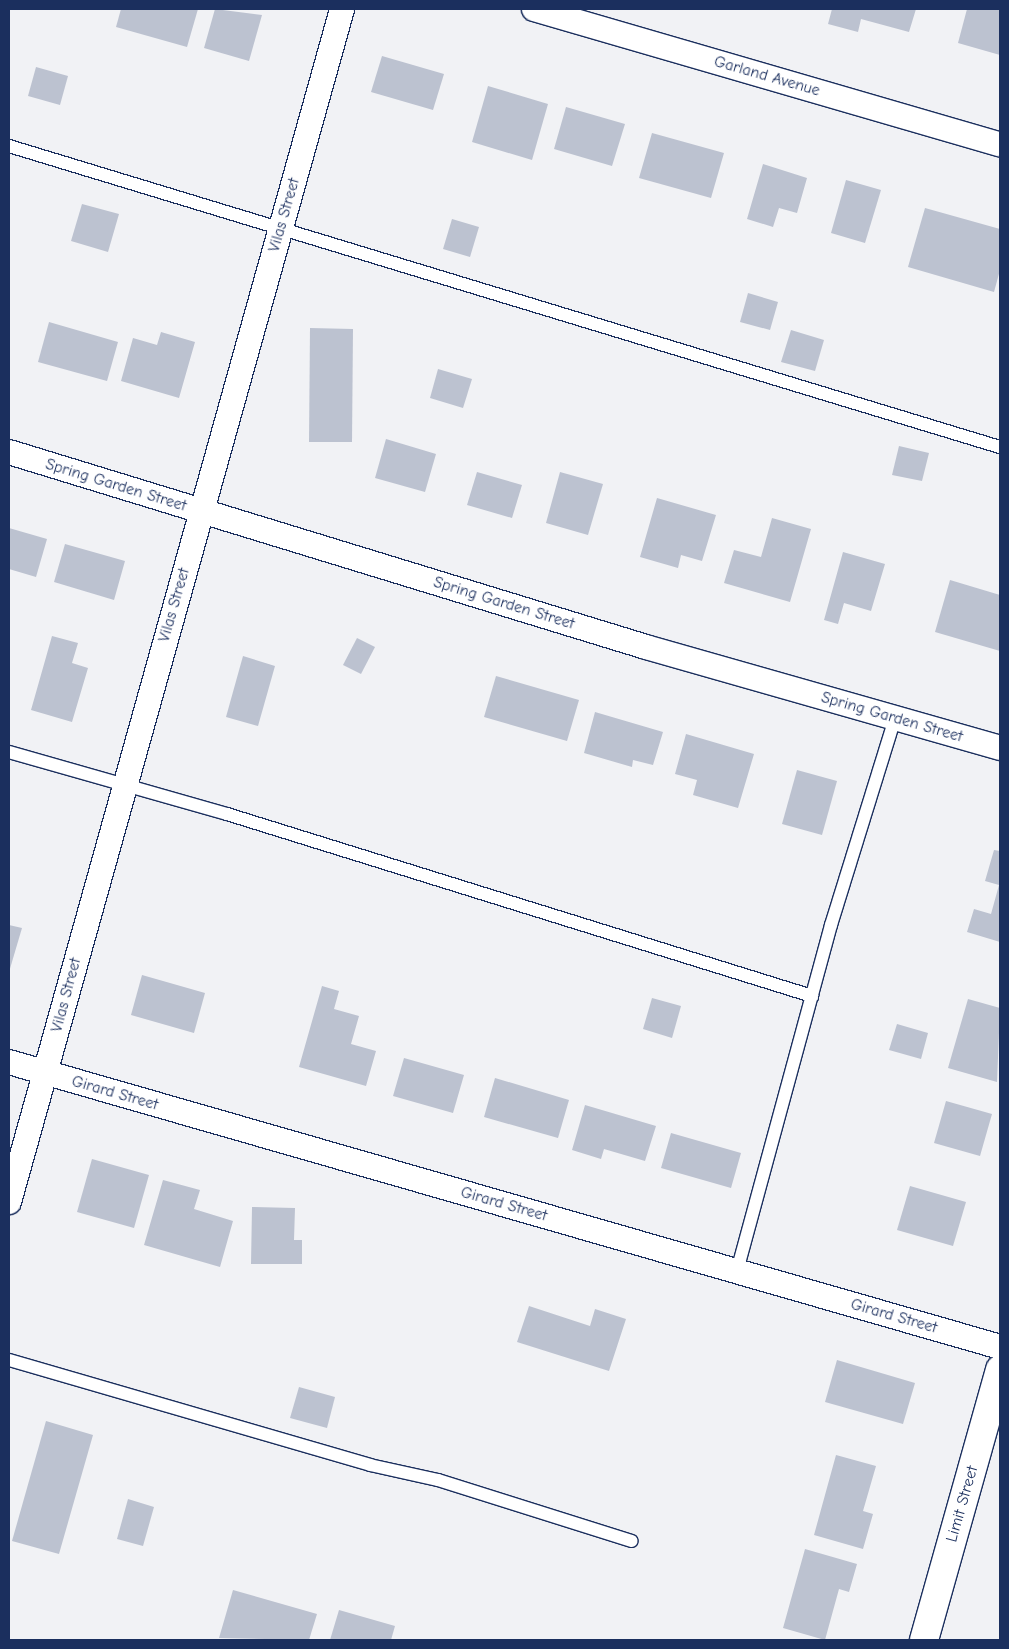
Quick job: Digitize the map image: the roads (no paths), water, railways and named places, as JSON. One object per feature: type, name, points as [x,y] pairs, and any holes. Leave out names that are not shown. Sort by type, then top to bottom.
[{"type":"street","name":"Vilas Street","points":[[9,1202],[200,510],[342,9]]},
{"type":"street","name":"Garland Avenue","points":[[534,9],[1000,144]]},
{"type":"street","name":"Spring Garden Street","points":[[9,452],[1000,748]]},
{"type":"street","name":"Girard Street","points":[[9,1062],[1000,1347]]},
{"type":"street","name":"Limit Street","points":[[924,1640],[1000,1369]]},
{"type":"lane","points":[[9,146],[1000,447]]},
{"type":"lane","points":[[737,1271],[812,996],[895,718]]},
{"type":"lane","points":[[9,752],[124,785],[812,996]]},
{"type":"lane","points":[[9,1360],[370,1465],[438,1480],[632,1541]]}]
